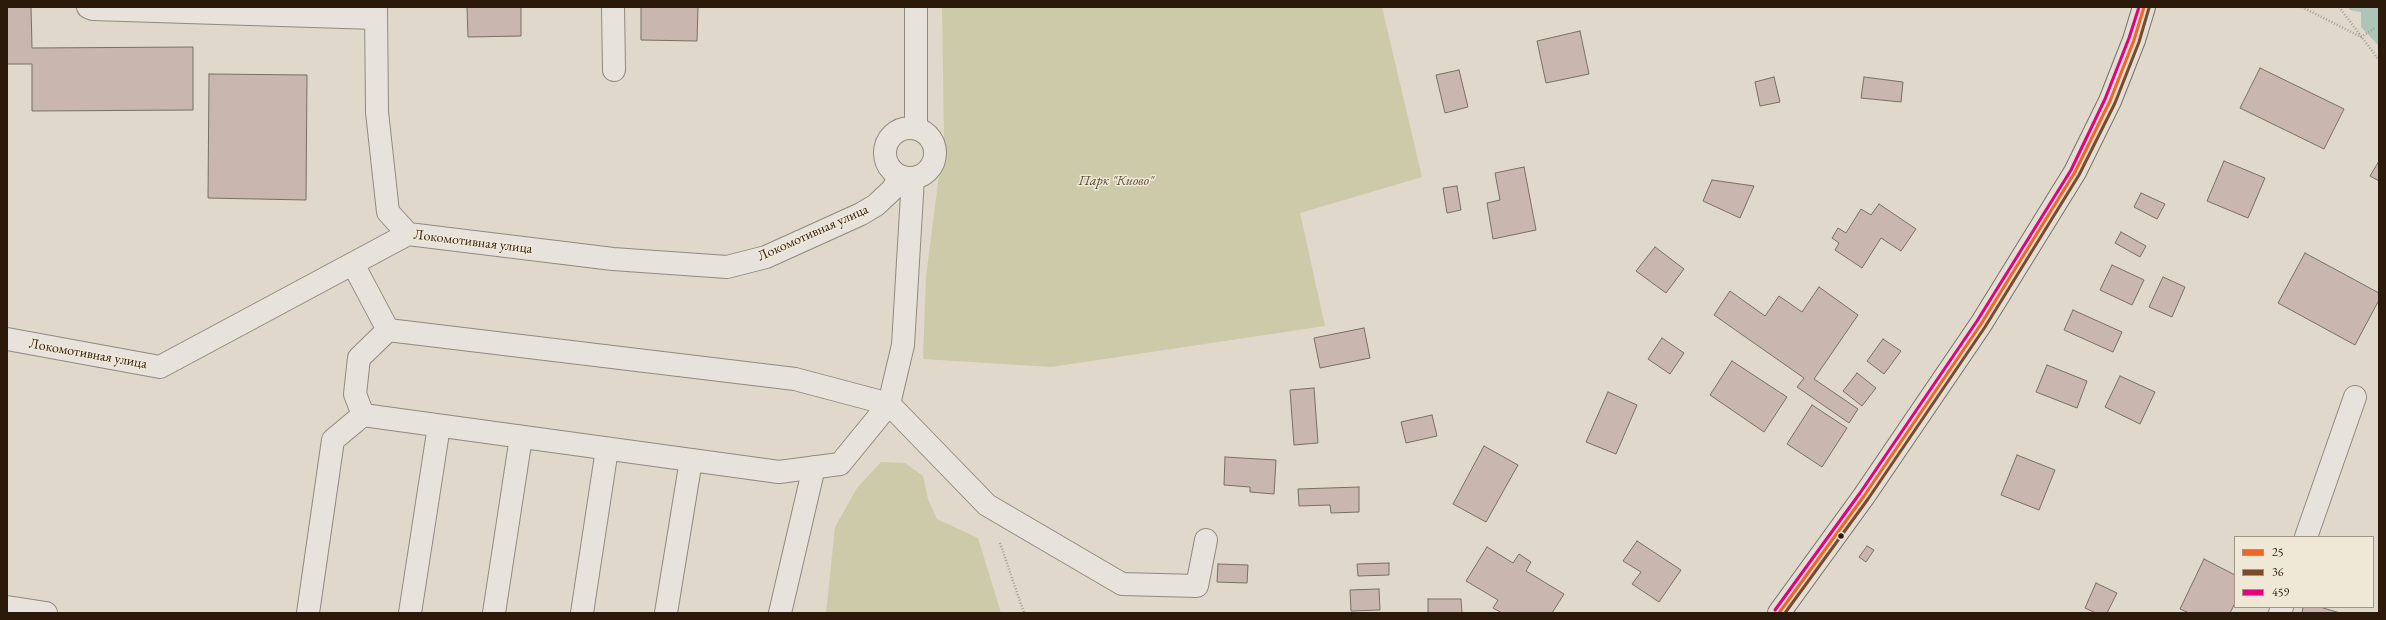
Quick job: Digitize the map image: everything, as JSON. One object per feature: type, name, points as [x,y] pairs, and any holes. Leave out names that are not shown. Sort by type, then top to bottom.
[{"type":"main road","points":[[1779,613],[1864,496],[1981,324],[2075,172],[2110,101],[2134,40],[2144,7]]},
{"type":"street","points":[[88,7],[93,9],[375,12],[377,112],[388,212],[408,234]]},
{"type":"street","points":[[613,7],[614,70]]},
{"type":"street","points":[[308,613],[333,440],[363,415],[780,472],[840,464],[888,404],[903,345],[906,177],[887,163],[884,154],[890,137],[898,131],[906,128],[916,128],[916,7]]},
{"type":"street","name":"Локомотивная улица","points":[[7,340],[160,367],[408,234],[613,259],[727,266],[766,257],[861,214],[876,204],[906,177],[922,174],[930,168],[934,159],[934,149],[931,140],[916,128]]},
{"type":"street","points":[[353,264],[388,330]]},
{"type":"street","points":[[388,330],[795,379],[888,404],[987,505],[1122,584],[1197,586],[1206,540]]},
{"type":"street","points":[[363,415],[355,394],[359,358],[388,330]]},
{"type":"street","points":[[2306,536],[2355,397]]},
{"type":"street","points":[[410,613],[438,426]]},
{"type":"street","points":[[494,613],[521,437]]},
{"type":"street","points":[[582,613],[607,449]]},
{"type":"street","points":[[666,613],[691,460]]},
{"type":"street","points":[[780,613],[814,467]]},
{"type":"street","points":[[7,607],[46,613]]},
{"type":"path","points":[[2302,7],[2361,37]]},
{"type":"path","points":[[2339,7],[2379,60]]},
{"type":"path","points":[[2361,37],[2375,28]]},
{"type":"path","points":[[987,505],[1024,613]]},
{"type":"green space","name":"Парк \"Киово\"","points":[[942,7],[1382,7],[1422,177],[1300,213],[1325,326],[1051,367],[923,359],[926,277],[944,135]]},
{"type":"green space","points":[[881,462],[905,463],[923,476],[928,499],[937,519],[978,538],[1001,613],[826,613],[835,527],[857,488]]},
{"type":"shaded area","points":[[2348,7],[2379,7],[2379,46],[2361,27],[2361,12],[2350,10]]},
{"type":"building","points":[[7,7],[31,7],[32,48],[193,47],[193,110],[32,111],[32,64],[7,64]]},
{"type":"building","points":[[467,7],[521,7],[521,36],[468,37]]},
{"type":"building","points":[[641,7],[698,7],[697,41],[641,40]]},
{"type":"building","points":[[1580,31],[1589,74],[1546,83],[1537,41]]},
{"type":"building","points":[[2260,68],[2344,109],[2324,149],[2240,108]]},
{"type":"building","points":[[1459,70],[1468,107],[1445,113],[1436,75]]},
{"type":"building","points":[[209,74],[307,75],[306,200],[208,198]]},
{"type":"building","points":[[1774,77],[1780,102],[1760,106],[1755,82]]},
{"type":"building","points":[[1864,77],[1903,82],[1901,102],[1861,98]]},
{"type":"building","points":[[2224,161],[2265,178],[2248,218],[2207,201]]},
{"type":"building","points":[[2379,161],[2379,181],[2370,176]]},
{"type":"building","points":[[1524,167],[1536,230],[1493,239],[1487,203],[1500,200],[1495,173]]},
{"type":"building","points":[[1712,180],[1754,186],[1740,218],[1703,201]]},
{"type":"building","points":[[1457,186],[1461,210],[1447,213],[1443,188]]},
{"type":"building","points":[[2141,193],[2165,204],[2157,219],[2134,207]]},
{"type":"building","points":[[1879,204],[1916,229],[1901,251],[1881,238],[1862,268],[1835,250],[1839,243],[1832,238],[1838,228],[1846,233],[1861,209],[1871,215]]},
{"type":"building","points":[[2121,232],[2146,246],[2140,257],[2115,243]]},
{"type":"building","points":[[1655,247],[1684,269],[1666,293],[1636,271]]},
{"type":"building","points":[[2305,253],[2379,293],[2379,300],[2355,345],[2278,303]]},
{"type":"building","points":[[2112,265],[2144,280],[2132,305],[2100,290]]},
{"type":"building","points":[[2163,277],[2185,287],[2172,317],[2149,307]]},
{"type":"building","points":[[1819,287],[1858,315],[1814,379],[1858,409],[1849,423],[1797,387],[1804,378],[1714,315],[1730,291],[1765,316],[1779,296],[1802,312]]},
{"type":"building","points":[[2073,310],[2122,332],[2113,352],[2064,330]]},
{"type":"building","points":[[1364,328],[1370,358],[1320,368],[1314,338]]},
{"type":"building","points":[[1662,338],[1684,353],[1670,374],[1648,359]]},
{"type":"building","points":[[1883,339],[1901,351],[1884,374],[1867,361]]},
{"type":"building","points":[[1732,361],[1787,397],[1764,432],[1710,395]]},
{"type":"building","points":[[2047,365],[2087,381],[2077,408],[2036,392]]},
{"type":"building","points":[[1857,373],[1876,388],[1862,406],[1843,391]]},
{"type":"building","points":[[2120,376],[2155,392],[2140,424],[2105,407]]},
{"type":"building","points":[[1314,388],[1318,443],[1294,445],[1290,390]]},
{"type":"building","points":[[1608,392],[1637,405],[1616,454],[1586,442]]},
{"type":"building","points":[[1812,405],[1847,428],[1822,467],[1787,444]]},
{"type":"building","points":[[1432,415],[1437,436],[1406,443],[1401,422]]},
{"type":"building","points":[[1484,446],[1518,465],[1486,522],[1453,504]]},
{"type":"building","points":[[2017,455],[2055,470],[2039,510],[2001,495]]},
{"type":"building","points":[[1225,457],[1276,460],[1274,494],[1250,492],[1250,487],[1224,485]]},
{"type":"building","points":[[1359,487],[1359,512],[1331,513],[1330,505],[1299,506],[1298,489]]},
{"type":"building","points":[[1637,541],[1681,570],[1659,602],[1632,584],[1641,572],[1623,561]]},
{"type":"building","points":[[1867,546],[1874,550],[1866,562],[1859,557]]},
{"type":"building","points":[[1487,547],[1513,563],[1519,554],[1531,562],[1526,571],[1564,594],[1552,613],[1502,613],[1493,608],[1498,600],[1466,581]]},
{"type":"building","points":[[2204,559],[2234,574],[2234,605],[2230,613],[2189,613],[2180,609]]},
{"type":"building","points":[[1389,563],[1389,575],[1358,576],[1357,564]]},
{"type":"building","points":[[1218,564],[1248,565],[1247,583],[1217,582]]},
{"type":"building","points":[[2096,583],[2117,593],[2107,613],[2096,613],[2085,608]]},
{"type":"building","points":[[1379,589],[1380,610],[1351,611],[1350,590]]},
{"type":"building","points":[[1428,599],[1461,599],[1462,613],[1428,613]]},
{"type":"building","points":[[2303,608],[2323,608],[2340,613],[2302,613]]},
{"type":"transit line","name":"459","points":[[1775,610],[1860,493],[1977,321],[2071,170],[2105,99],[2129,38],[2139,7]]},
{"type":"transit line","name":"25","points":[[1779,613],[1864,496],[1981,324],[2075,172],[2110,101],[2134,40],[2144,7]]},
{"type":"transit line","name":"36","points":[[1785,613],[1868,499],[1985,327],[2079,175],[2115,103],[2139,42],[2149,8]]}]
